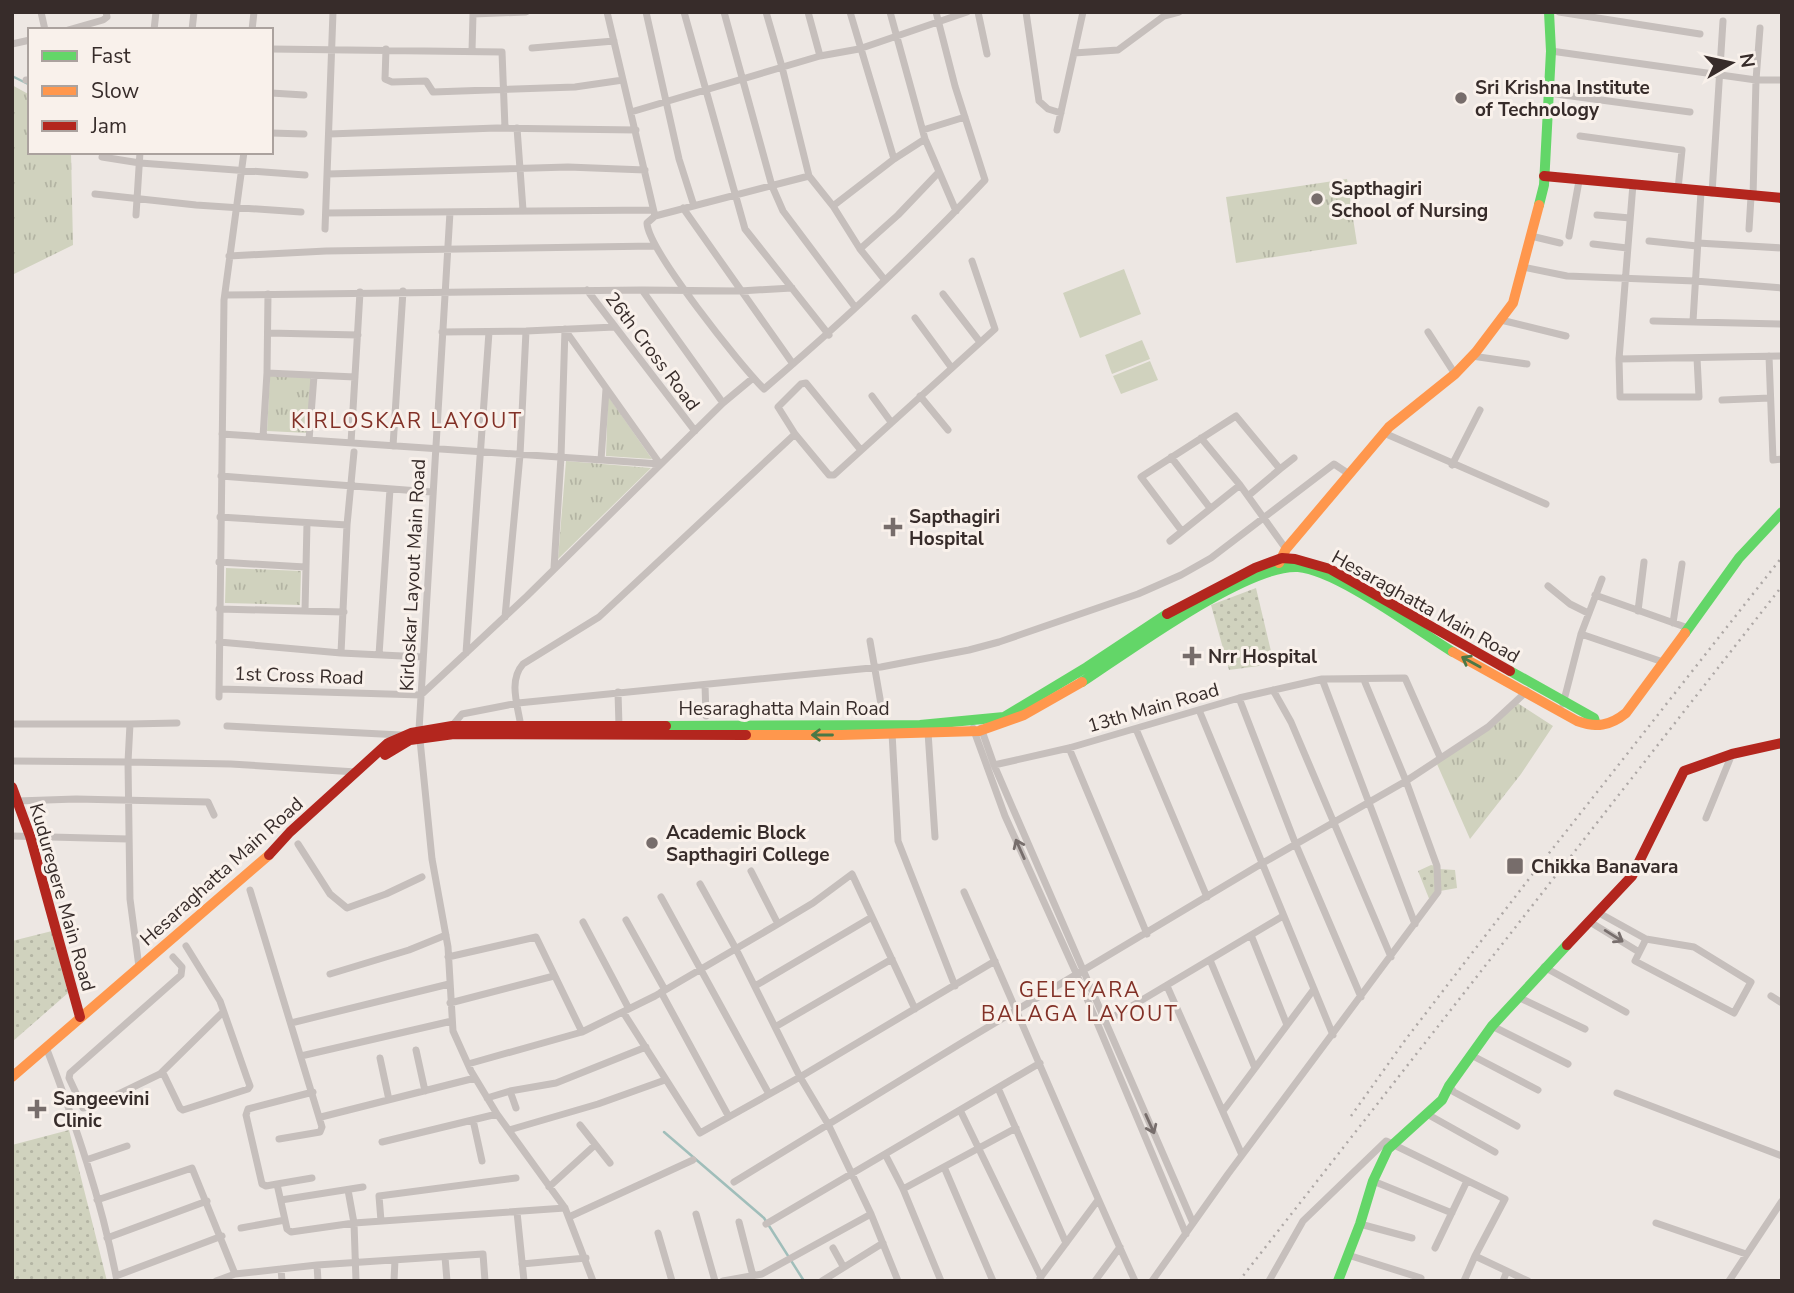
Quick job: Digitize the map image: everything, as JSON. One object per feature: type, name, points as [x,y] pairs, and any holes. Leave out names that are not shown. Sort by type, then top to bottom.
[{"type":"main road","points":[[1276,570],[1284,554],[1384,433],[1455,374],[1513,303],[1544,176],[1551,51],[1549,12]]},
{"type":"main road","points":[[1544,176],[1782,198]]},
{"type":"main road","name":"Hesaraghatta Main Road","points":[[453,730],[841,735],[928,732],[977,726],[1016,711],[1170,612],[1284,554],[1295,563],[1339,582],[1456,654],[1562,707],[1591,727],[1614,724],[1626,713],[1740,558],[1782,512]]},
{"type":"main road","points":[[1295,563],[1298,537]]},
{"type":"main road","name":"Hesaraghatta Main Road","points":[[453,730],[619,726],[1000,726],[1050,702],[1207,602],[1295,563]]},
{"type":"main road","points":[[283,842],[292,838],[385,755],[419,734],[453,730]]},
{"type":"main road","name":"Hesaraghatta Main Road","points":[[12,1077],[283,842],[290,832],[388,743],[402,735],[419,734]]},
{"type":"main road","points":[[1338,1281],[1373,1181],[1391,1144],[1442,1100],[1492,1026],[1544,967],[1632,876],[1684,771],[1760,746],[1782,745]]},
{"type":"main road","name":"Kuduregere Main Road","points":[[14,794],[30,836],[80,1017]]},
{"type":"street","points":[[76,28],[103,20],[107,17],[106,12]]},
{"type":"street","points":[[325,229],[333,12]]},
{"type":"street","points":[[472,51],[473,14],[526,12]]},
{"type":"street","points":[[607,12],[654,213],[647,223],[647,231],[687,292],[764,389],[829,335],[985,180],[936,12]]},
{"type":"street","points":[[646,12],[679,159],[694,206]]},
{"type":"street","points":[[684,12],[745,229],[829,335]]},
{"type":"street","points":[[724,12],[772,186],[783,211],[855,307]]},
{"type":"street","points":[[765,12],[782,67],[809,176],[884,279]]},
{"type":"street","points":[[807,12],[820,56]]},
{"type":"street","points":[[850,12],[894,159]]},
{"type":"street","points":[[890,12],[924,134],[956,211]]},
{"type":"street","points":[[631,112],[820,56],[859,49],[967,12]]},
{"type":"street","points":[[978,12],[987,54]]},
{"type":"street","points":[[1026,12],[1040,101],[1048,109],[1061,113]]},
{"type":"street","points":[[1057,130],[1083,12]]},
{"type":"street","points":[[1074,53],[1118,50],[1164,16],[1179,12]]},
{"type":"street","points":[[1559,12],[1700,34]]},
{"type":"street","points":[[1693,321],[1698,244],[1707,192],[1723,21]]},
{"type":"street","points":[[1749,229],[1760,28]]},
{"type":"street","points":[[532,48],[614,41]]},
{"type":"street","points":[[273,49],[502,52],[505,128]]},
{"type":"street","points":[[386,49],[385,79],[392,82],[426,81],[433,92],[575,87],[623,80]]},
{"type":"street","points":[[1551,51],[1720,75],[1782,80]]},
{"type":"street","points":[[273,93],[304,95]]},
{"type":"street","points":[[1549,93],[1690,112]]},
{"type":"street","points":[[833,206],[924,134],[965,117]]},
{"type":"street","points":[[330,134],[505,128],[636,130]]},
{"type":"street","points":[[517,128],[523,210]]},
{"type":"street","points":[[273,132],[304,134]]},
{"type":"street","points":[[1580,135],[1682,150],[1678,189]]},
{"type":"street","points":[[136,215],[140,154]]},
{"type":"street","points":[[244,154],[225,295],[219,642],[423,657]]},
{"type":"street","points":[[102,157],[139,163],[304,175]]},
{"type":"street","points":[[328,174],[568,167],[645,170]]},
{"type":"street","points":[[860,249],[898,215],[938,173]]},
{"type":"street","points":[[327,213],[523,210],[654,213],[694,206],[809,176]]},
{"type":"street","points":[[1569,236],[1579,181]]},
{"type":"street","points":[[1633,184],[1619,359],[1620,397],[1699,397],[1698,358]]},
{"type":"street","points":[[95,194],[302,212]]},
{"type":"street","points":[[683,208],[793,364]]},
{"type":"street","name":"Kirloskar Layout Main Road","points":[[450,212],[419,734],[432,859],[446,935],[453,1031],[475,1078],[497,1114],[565,1208],[593,1281]]},
{"type":"street","points":[[1597,215],[1630,218]]},
{"type":"street","points":[[1531,236],[1560,243]]},
{"type":"street","points":[[1649,241],[1782,248]]},
{"type":"street","points":[[1593,244],[1628,248]]},
{"type":"street","points":[[229,256],[655,246]]},
{"type":"street","points":[[860,449],[806,383],[778,407],[795,434],[830,475],[860,449],[891,422],[920,396],[995,327],[972,261]]},
{"type":"street","points":[[1523,267],[1567,276],[1695,281],[1782,288]]},
{"type":"street","points":[[225,295],[403,291],[687,292],[792,288]]},
{"type":"street","name":"26th Cross Road","points":[[587,290],[695,431]]},
{"type":"street","points":[[642,290],[723,403]]},
{"type":"street","points":[[393,446],[403,291]]},
{"type":"street","points":[[351,443],[360,292]]},
{"type":"street","points":[[263,437],[268,294]]},
{"type":"street","points":[[943,294],[980,342]]},
{"type":"street","points":[[915,318],[951,367]]},
{"type":"street","points":[[1500,320],[1566,336]]},
{"type":"street","points":[[1653,321],[1782,324]]},
{"type":"street","points":[[442,332],[615,327]]},
{"type":"street","points":[[565,329],[660,464]]},
{"type":"street","points":[[554,569],[565,329]]},
{"type":"street","points":[[505,617],[520,455],[526,331]]},
{"type":"street","points":[[466,653],[489,332]]},
{"type":"street","points":[[1428,332],[1455,374]]},
{"type":"street","points":[[268,333],[358,335]]},
{"type":"street","points":[[1472,356],[1527,365]]},
{"type":"street","points":[[1769,356],[1773,460],[1782,459]]},
{"type":"street","points":[[1619,359],[1782,356]]},
{"type":"street","points":[[267,373],[355,377]]},
{"type":"street","points":[[309,440],[314,376]]},
{"type":"street","points":[[421,695],[505,617],[723,403],[753,378]]},
{"type":"street","points":[[601,460],[606,388]]},
{"type":"street","points":[[1722,400],[1782,392]]},
{"type":"street","points":[[872,396],[891,422]]},
{"type":"street","points":[[920,396],[948,430]]},
{"type":"street","points":[[1452,465],[1480,410]]},
{"type":"street","points":[[1181,530],[1141,477],[1236,416],[1280,469]]},
{"type":"street","points":[[1773,430],[1782,430]]},
{"type":"street","points":[[1384,433],[1546,504]]},
{"type":"street","points":[[222,434],[660,464]]},
{"type":"street","points":[[521,727],[514,681],[517,670],[599,617],[795,434]]},
{"type":"street","points":[[1202,438],[1264,517],[1284,554]]},
{"type":"street","points":[[341,653],[347,525],[354,452]]},
{"type":"street","points":[[1171,457],[1210,508]]},
{"type":"street","points":[[1248,496],[1294,458]]},
{"type":"street","points":[[453,730],[462,714],[518,702],[875,667],[970,650],[1138,594],[1181,575],[1211,558],[1334,464],[1349,474]]},
{"type":"street","points":[[221,476],[432,492]]},
{"type":"street","points":[[1170,541],[1240,485]]},
{"type":"street","points":[[379,654],[390,489]]},
{"type":"street","points":[[220,517],[347,525]]},
{"type":"street","points":[[305,611],[307,523]]},
{"type":"street","points":[[219,562],[305,567]]},
{"type":"street","points":[[1638,611],[1644,562]]},
{"type":"street","points":[[1673,623],[1682,564]]},
{"type":"street","points":[[1562,707],[1581,634],[1602,579]]},
{"type":"street","points":[[1548,586],[1570,604],[1588,613]]},
{"type":"street","points":[[1595,596],[1688,628]]},
{"type":"street","points":[[219,609],[344,612]]},
{"type":"street","points":[[1581,634],[1663,662]]},
{"type":"street","points":[[870,641],[882,710]]},
{"type":"street","name":"1st Cross Road","points":[[219,642],[219,693],[421,695]]},
{"type":"street","name":"13th Main Road","points":[[994,765],[1069,748],[1240,698],[1322,679],[1405,678],[1440,757]]},
{"type":"street","points":[[1322,679],[1415,924]]},
{"type":"street","points":[[1152,1281],[1242,1155],[1438,892],[1437,866],[1406,781],[1364,680]]},
{"type":"street","points":[[705,685],[706,716]]},
{"type":"street","points":[[734,1182],[1261,864],[1406,781],[1488,727],[1529,689]]},
{"type":"street","points":[[1273,690],[1291,722],[1391,957]]},
{"type":"street","points":[[618,692],[619,726]]},
{"type":"street","points":[[1240,698],[1296,845],[1361,997]]},
{"type":"street","points":[[1199,710],[1333,1035]]},
{"type":"street","points":[[12,724],[177,723]]},
{"type":"street","points":[[130,724],[128,839],[131,899],[139,967]]},
{"type":"street","points":[[227,726],[402,735]]},
{"type":"street","points":[[977,726],[1186,1234]]},
{"type":"street","points":[[977,726],[1005,816],[1105,1022],[1194,1223]]},
{"type":"street","points":[[1136,729],[1207,897]]},
{"type":"street","points":[[928,732],[936,837]]},
{"type":"street","points":[[892,733],[898,841],[955,986]]},
{"type":"street","points":[[1069,748],[1147,934]]},
{"type":"street","points":[[1706,818],[1732,754]]},
{"type":"street","points":[[12,761],[231,764],[357,772]]},
{"type":"street","points":[[14,794],[208,802],[214,815]]},
{"type":"street","points":[[12,836],[128,839]]},
{"type":"street","points":[[298,844],[330,894],[347,908],[422,877]]},
{"type":"street","points":[[751,871],[778,924]]},
{"type":"street","points":[[468,1063],[582,1032],[663,991],[813,904],[852,874],[915,1009]]},
{"type":"street","points":[[700,884],[800,1077],[828,1124],[871,1214],[898,1281]]},
{"type":"street","points":[[250,890],[321,1117],[320,1132],[279,1139]]},
{"type":"street","points":[[964,892],[1136,1281]]},
{"type":"street","points":[[661,897],[769,1094]]},
{"type":"street","points":[[1599,913],[1646,939],[1694,947],[1751,982],[1734,1013],[1635,961],[1646,939]]},
{"type":"street","points":[[1105,1022],[1283,916]]},
{"type":"street","points":[[755,986],[872,918]]},
{"type":"street","points":[[626,920],[729,1117]]},
{"type":"street","points":[[583,922],[646,1048],[700,1133],[995,961]]},
{"type":"street","points":[[1590,922],[1639,951]]},
{"type":"street","points":[[330,974],[409,950],[446,935]]},
{"type":"street","points":[[1251,935],[1287,1026]]},
{"type":"street","points":[[448,957],[536,937],[582,1032]]},
{"type":"street","points":[[160,1074],[164,1075],[183,1110],[248,1089],[250,1086],[220,1001],[187,946]]},
{"type":"street","points":[[173,957],[182,967],[181,975],[70,1073],[69,1078],[83,1108],[89,1108],[160,1074],[223,1013]]},
{"type":"street","points":[[775,1027],[892,959]]},
{"type":"street","points":[[1210,960],[1255,1068]]},
{"type":"street","points":[[1544,967],[1626,1012]]},
{"type":"street","points":[[450,1003],[554,976]]},
{"type":"street","points":[[291,1023],[449,984]]},
{"type":"street","points":[[1167,986],[1242,1155]]},
{"type":"street","points":[[1223,1111],[1314,989]]},
{"type":"street","points":[[1771,996],[1782,1003]]},
{"type":"street","points":[[1518,997],[1585,1029]]},
{"type":"street","points":[[301,1056],[452,1021]]},
{"type":"street","points":[[1492,1026],[1568,1065]]},
{"type":"street","points":[[46,1047],[86,1160],[116,1278],[222,1236]]},
{"type":"street","points":[[487,1098],[556,1083],[646,1048]]},
{"type":"street","points":[[416,1049],[425,1091]]},
{"type":"street","points":[[1471,1055],[1538,1090]]},
{"type":"street","points":[[380,1058],[388,1100]]},
{"type":"street","points":[[766,1224],[1040,1063]]},
{"type":"street","points":[[321,1117],[475,1078]]},
{"type":"street","points":[[509,1130],[598,1104],[666,1080]]},
{"type":"street","points":[[1449,1086],[1454,1092],[1517,1126]]},
{"type":"street","points":[[998,1088],[1066,1243]]},
{"type":"street","points":[[510,1091],[516,1108]]},
{"type":"street","points":[[312,1178],[266,1186],[262,1184],[246,1115],[247,1109],[313,1092]]},
{"type":"street","points":[[1617,1093],[1782,1156]]},
{"type":"street","points":[[960,1110],[1040,1279],[1098,1200]]},
{"type":"street","points":[[382,1142],[497,1114]]},
{"type":"street","points":[[1427,1114],[1494,1152]]},
{"type":"street","points":[[473,1120],[482,1161]]},
{"type":"street","points":[[580,1125],[611,1163]]},
{"type":"street","points":[[903,1189],[1016,1128]]},
{"type":"street","points":[[1269,1281],[1303,1221],[1386,1141],[1505,1199],[1464,1281]]},
{"type":"street","points":[[550,1187],[594,1145]]},
{"type":"street","points":[[86,1160],[127,1146]]},
{"type":"street","points":[[885,1154],[903,1189],[941,1281]]},
{"type":"street","points":[[569,1217],[693,1160]]},
{"type":"street","points":[[944,1167],[993,1281]]},
{"type":"street","points":[[97,1200],[192,1168],[235,1273]]},
{"type":"street","points":[[381,1222],[379,1196],[516,1178]]},
{"type":"street","points":[[1373,1181],[1452,1213]]},
{"type":"street","points":[[1436,1248],[1467,1181]]},
{"type":"street","points":[[277,1184],[286,1229],[291,1232],[354,1223],[565,1208]]},
{"type":"street","points":[[281,1200],[363,1187]]},
{"type":"street","points":[[348,1190],[354,1223],[356,1281]]},
{"type":"street","points":[[1729,1281],[1782,1201]]},
{"type":"street","points":[[107,1238],[207,1202]]},
{"type":"street","points":[[517,1212],[524,1281]]},
{"type":"street","points":[[696,1214],[716,1281]]},
{"type":"street","points":[[723,1281],[759,1277],[871,1214]]},
{"type":"street","points":[[241,1228],[285,1220]]},
{"type":"street","points":[[739,1222],[759,1277]]},
{"type":"street","points":[[1656,1223],[1746,1254]]},
{"type":"street","points":[[1360,1224],[1412,1238]]},
{"type":"street","points":[[658,1233],[672,1281]]},
{"type":"street","points":[[822,1281],[883,1243]]},
{"type":"street","points":[[1095,1281],[1120,1247]]},
{"type":"street","points":[[833,1248],[843,1266]]},
{"type":"street","points":[[216,1281],[235,1273],[483,1254],[485,1281]]},
{"type":"street","points":[[1348,1255],[1421,1278]]},
{"type":"street","points":[[1475,1256],[1528,1281]]},
{"type":"street","points":[[445,1257],[447,1281]]},
{"type":"street","points":[[522,1264],[586,1258]]},
{"type":"street","points":[[394,1281],[395,1260]]},
{"type":"street","points":[[317,1265],[318,1281]]},
{"type":"street","points":[[281,1269],[282,1281]]},
{"type":"street","points":[[1503,1281],[1507,1271]]},
{"type":"green space","points":[[12,85],[28,94],[28,154],[71,154],[73,245],[12,275]]},
{"type":"green space","points":[[1347,179],[1357,244],[1236,263],[1226,197]]},
{"type":"green space","points":[[1124,269],[1141,314],[1080,338],[1063,293]]},
{"type":"green space","points":[[1142,340],[1150,359],[1112,374],[1105,355]]},
{"type":"green space","points":[[1150,361],[1158,380],[1121,394],[1113,376]]},
{"type":"green space","points":[[270,375],[311,378],[308,433],[267,431]]},
{"type":"green space","points":[[608,396],[652,459],[606,456]]},
{"type":"green space","points":[[566,461],[651,468],[558,559]]},
{"type":"green space","points":[[226,568],[301,571],[300,605],[225,603]]},
{"type":"green space","points":[[1256,588],[1274,664],[1229,670],[1211,605]]},
{"type":"green space","points":[[1516,702],[1553,726],[1521,774],[1470,839],[1437,764]]},
{"type":"green space","points":[[1431,865],[1436,866],[1436,892],[1430,901],[1418,871]]},
{"type":"green space","points":[[1439,869],[1455,870],[1457,888],[1440,891]]},
{"type":"green space","points":[[52,931],[68,993],[12,1042],[12,941]]},
{"type":"green space","points":[[69,1130],[107,1281],[12,1281],[12,1145]]},
{"type":"waterway","points":[[12,76],[28,84]]},
{"type":"waterway","points":[[664,1132],[764,1218],[804,1281]]},
{"type":"railway","points":[[1351,1116],[1406,1039],[1535,871],[1782,557]]},
{"type":"railway","points":[[1239,1281],[1782,586]]},
{"type":"traffic: fast","points":[[1539,205],[1544,185],[1551,51],[1549,12]]},
{"type":"traffic: fast","points":[[1685,633],[1739,558],[1782,512]]},
{"type":"traffic: fast","points":[[1082,682],[1219,594],[1249,579],[1276,570],[1298,567],[1334,578],[1355,589],[1453,652]]},
{"type":"traffic: fast","points":[[666,726],[920,725],[1004,717],[1167,614]]},
{"type":"traffic: fast","points":[[1510,671],[1594,718],[1596,725]]},
{"type":"traffic: fast","points":[[1338,1281],[1373,1181],[1388,1149],[1442,1100],[1492,1026],[1567,945]]},
{"type":"traffic: slow","points":[[1279,563],[1286,549],[1389,427],[1455,374],[1476,352],[1513,303],[1539,205]]},
{"type":"traffic: slow","points":[[1453,652],[1577,721],[1590,725],[1603,724],[1626,713],[1685,633]]},
{"type":"traffic: slow","points":[[746,735],[979,731],[1024,715],[1082,682]]},
{"type":"traffic: slow","points":[[12,1077],[269,855]]},
{"type":"traffic: jam","points":[[1544,176],[1782,198]]},
{"type":"traffic: jam","points":[[1167,614],[1255,568],[1282,558],[1295,559],[1330,569],[1510,671]]},
{"type":"traffic: jam","points":[[269,855],[290,832],[388,743],[411,733],[452,726],[666,726]]},
{"type":"traffic: jam","points":[[385,755],[410,740],[454,734],[746,735]]},
{"type":"traffic: jam","points":[[1567,945],[1632,876],[1684,771],[1732,754],[1782,743]]},
{"type":"traffic: jam","points":[[12,787],[30,836],[80,1017]]},
{"type":"place","name":"Sri Krishna Institute of Technology","points":[[1461,98]]},
{"type":"place","name":"Sapthagiri School of Nursing","points":[[1317,199]]},
{"type":"place","name":"Sapthagiri Hospital","points":[[893,527]]},
{"type":"place","name":"Nrr Hospital","points":[[1192,656]]},
{"type":"place","name":"Academic Block Sapthagiri College","points":[[652,843]]},
{"type":"place","name":"Chikka Banavara","points":[[1515,866]]},
{"type":"place","name":"Sangeevini Clinic","points":[[37,1109]]},
{"type":"district","name":"KIRLOSKAR LAYOUT","points":[[407,421]]},
{"type":"district","name":"GELEYARA BALAGA LAYOUT","points":[[1080,1002]]}]
